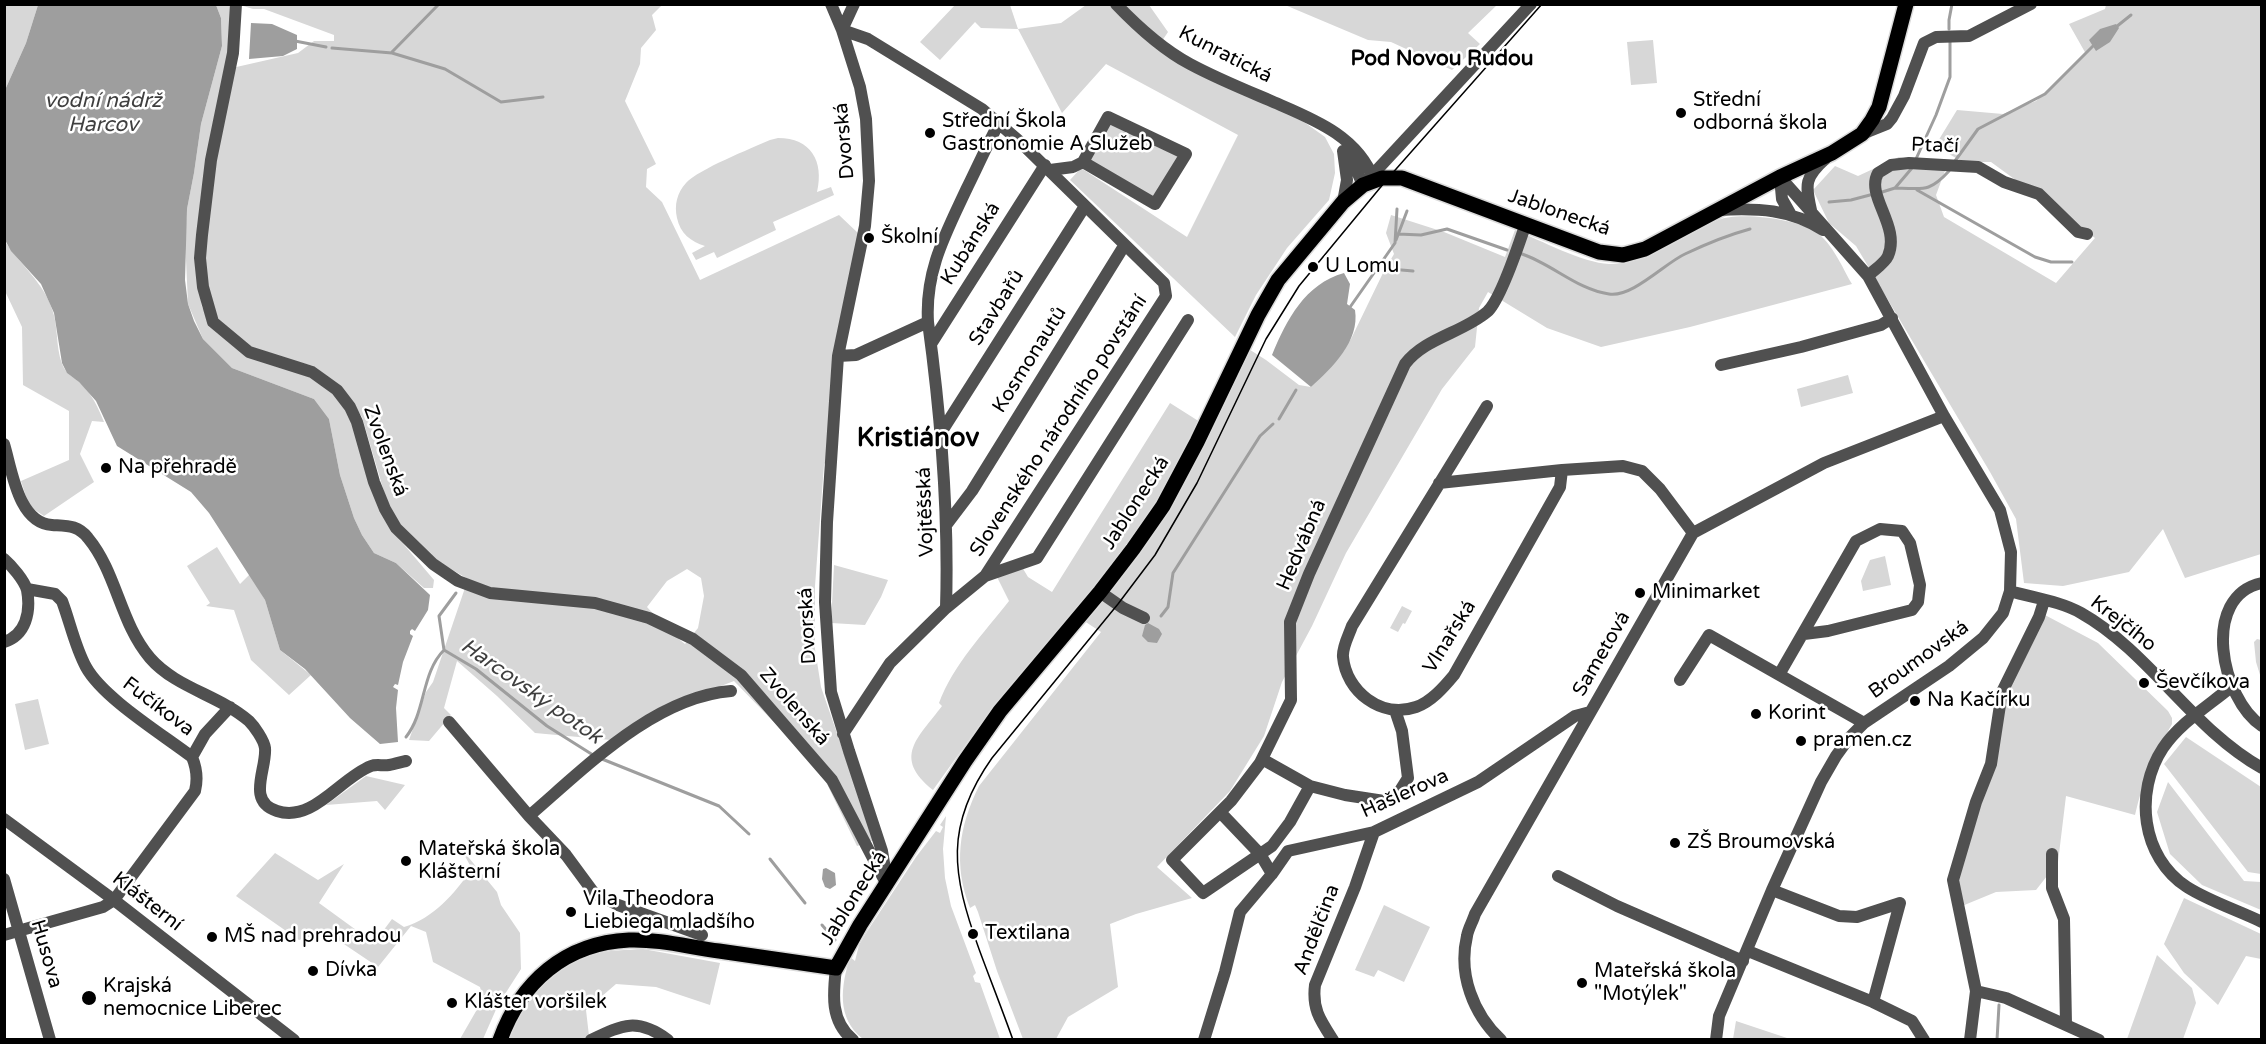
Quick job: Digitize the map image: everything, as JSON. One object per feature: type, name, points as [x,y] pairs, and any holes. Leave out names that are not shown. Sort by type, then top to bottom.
[{"type":"main road","name":"Jablonecká","points":[[500,1040],[517,1003],[539,976],[574,953],[611,942],[647,941],[836,968],[860,925],[965,761],[1000,711],[1100,592],[1163,506],[1190,458],[1258,315],[1278,280],[1344,202],[1370,180],[1392,177],[1412,181],[1525,226],[1599,252],[1623,255],[1645,249],[1780,177],[1832,153],[1862,134],[1879,107],[1906,4]]},
{"type":"street","name":"Zvolenská","points":[[236,4],[233,53],[210,160],[200,258],[203,287],[213,322],[249,352],[312,372],[337,390],[350,407],[357,422],[374,482],[385,509],[396,528],[414,548],[441,570],[458,581],[490,592],[595,603],[649,618],[693,639],[741,675],[832,780],[887,885]]},
{"type":"street","name":"Dvorská","points":[[831,4],[842,30],[860,87],[866,118],[869,181],[865,226],[838,357],[827,522],[825,602],[831,692],[882,850],[887,885]]},
{"type":"street","points":[[854,4],[842,30],[868,39],[890,52],[999,123],[1048,168],[1124,246]]},
{"type":"street","name":"Kunratická","points":[[1116,4],[1141,30],[1188,63],[1327,125],[1370,180]]},
{"type":"street","points":[[1370,180],[1531,4]]},
{"type":"street","name":"Jablonecká","points":[[1862,134],[1887,124],[1892,118],[1904,96],[1924,43],[1936,37],[1969,36],[2031,4]]},
{"type":"street","points":[[1048,168],[1078,164],[1155,204],[1186,154],[1108,117],[1078,164],[1067,188]]},
{"type":"street","name":"Vojtěšská","points":[[946,608],[946,524],[942,431],[928,322],[930,277],[939,247],[999,123]]},
{"type":"street","points":[[1327,125],[1344,153],[1347,180],[1344,202]]},
{"type":"street","points":[[1812,211],[1807,192],[1810,174],[1832,153]]},
{"type":"street","name":"Ptačí","points":[[1868,276],[1888,258],[1893,238],[1875,183],[1878,172],[1891,165],[1909,163],[1978,167],[2004,182],[2039,194],[2078,232],[2087,234]]},
{"type":"street","name":"Kubánská","points":[[931,344],[1048,168]]},
{"type":"street","points":[[1780,177],[1782,199],[1791,215]]},
{"type":"street","name":"Broumovská","points":[[1716,1040],[1719,1016],[1772,890],[1821,782],[1836,756],[1864,723],[1949,666],[1983,638],[2003,613],[2010,591],[2011,552],[2000,510],[1944,416],[1868,276],[1780,177]]},
{"type":"street","name":"Stavbařů","points":[[942,431],[1085,206]]},
{"type":"street","name":"Broumovská","points":[[1718,210],[1756,208],[1791,215],[1811,223],[1834,237]]},
{"type":"street","name":"Hedvábná","points":[[1260,854],[1203,893],[1172,860],[1231,801],[1262,759],[1291,700],[1290,622],[1358,464],[1405,364],[1422,347],[1459,330],[1489,310],[1525,226]]},
{"type":"street","name":"Slovenského národního povstání","points":[[946,608],[985,576],[1166,296],[1164,283],[1124,246]]},
{"type":"street","name":"Kosmonautů","points":[[946,524],[972,491],[1124,246]]},
{"type":"street","points":[[1721,365],[1824,341],[1881,325],[1892,318]]},
{"type":"street","points":[[985,576],[1037,558],[1188,320]]},
{"type":"street","points":[[838,357],[856,355],[928,322]]},
{"type":"street","points":[[1262,759],[1310,786],[1383,801],[1396,796],[1408,778],[1402,731],[1395,710],[1374,704],[1355,690],[1347,675],[1342,655],[1352,626],[1486,406]]},
{"type":"street","points":[[1439,483],[1623,466],[1642,471],[1660,489],[1694,533],[1824,463],[1944,416]]},
{"type":"street","points":[[5,449],[20,500],[26,510],[49,525],[76,527],[88,537],[104,563],[136,640],[152,660],[171,676],[230,707],[251,723],[265,746],[259,789],[262,800],[273,810],[286,814],[307,810],[372,765],[387,765],[406,760]]},
{"type":"street","name":"Vlnařská","points":[[1395,710],[1416,707],[1439,692],[1454,675],[1560,487],[1562,470]]},
{"type":"street","points":[[1780,673],[1856,542],[1880,529],[1902,531],[1910,543],[1920,585],[1918,602],[1912,610],[1828,631],[1804,634]]},
{"type":"street","name":"Sametová","points":[[1501,1040],[1476,1010],[1464,973],[1467,936],[1475,914],[1694,533]]},
{"type":"street","points":[[4,559],[12,566],[27,589],[27,615],[23,629],[16,639],[4,642]]},
{"type":"street","points":[[2262,583],[2247,588],[2236,596],[2225,624],[2224,650],[2231,687],[2242,707],[2262,726]]},
{"type":"street","name":"Fučíkova","points":[[27,589],[55,594],[62,601],[85,665],[100,687],[192,757],[197,772],[195,791],[114,900]]},
{"type":"street","name":"Krejčího","points":[[2010,591],[2078,611],[2098,624],[2118,640],[2227,743],[2262,768]]},
{"type":"street","points":[[1100,592],[1123,608],[1144,618]]},
{"type":"street","points":[[1970,1040],[1976,991],[1953,880],[1976,802],[1991,764],[2002,692],[2039,617],[2044,601]]},
{"type":"street","points":[[843,734],[890,663],[946,608]]},
{"type":"street","points":[[1680,680],[1709,635],[1780,673],[1864,723]]},
{"type":"street","points":[[719,698],[748,684]]},
{"type":"street","points":[[2231,687],[2196,714],[2164,748],[2149,777],[2145,818],[2151,839],[2166,866],[2186,886],[2261,921]]},
{"type":"street","points":[[529,816],[598,755],[663,713],[695,698],[731,691]]},
{"type":"street","points":[[192,757],[205,734],[230,707]]},
{"type":"street","name":"Hašlerova","points":[[1204,1040],[1226,972],[1240,912],[1288,851],[1374,832],[1478,782],[1575,716],[1590,712]]},
{"type":"street","points":[[449,722],[529,816],[566,855],[594,893],[618,905],[702,935]]},
{"type":"street","points":[[1260,854],[1272,846],[1290,822],[1310,786]]},
{"type":"street","points":[[1220,812],[1260,854],[1272,874]]},
{"type":"street","name":"Klášterní","points":[[4,819],[114,900],[294,1040]]},
{"type":"street","name":"Andělčina","points":[[1334,1040],[1321,1021],[1313,1002],[1315,985],[1355,887],[1374,832]]},
{"type":"street","points":[[2052,854],[2052,888],[2064,919],[2066,1024]]},
{"type":"street","points":[[1558,876],[1617,906],[1874,1002],[1912,1021],[1924,1040]]},
{"type":"street","name":"Husova","points":[[4,879],[50,1040]]},
{"type":"street","points":[[1772,890],[1839,916],[1857,917],[1900,903],[1874,1002]]},
{"type":"street","points":[[4,935],[103,907],[114,900]]},
{"type":"street","points":[[836,968],[833,998],[836,1014],[840,1024],[853,1040]]},
{"type":"street","points":[[1976,991],[2007,998],[2099,1040]]},
{"type":"street","points":[[591,1040],[615,1028],[632,1025],[652,1029],[668,1040]]},
{"type":"shaded area","points":[[1497,4],[1468,33],[1480,44],[1452,70],[1391,42],[1368,40],[1285,5]]},
{"type":"shaded area","points":[[5,5],[38,5],[26,43],[5,90]]},
{"type":"shaded area","points":[[216,5],[234,5],[234,14],[195,263],[202,307],[217,333],[308,374],[336,396],[351,416],[389,527],[434,580],[433,588],[424,588],[396,563],[374,553],[362,535],[340,475],[329,419],[314,399],[232,368],[203,339],[188,304],[185,238],[187,209],[201,124],[222,46],[221,18]]},
{"type":"shaded area","points":[[240,5],[662,5],[652,15],[656,30],[641,48],[640,64],[625,101],[656,164],[647,169],[646,187],[662,202],[700,280],[839,215],[859,234],[828,455],[824,465],[815,586],[815,649],[821,687],[874,840],[857,846],[826,782],[799,748],[734,681],[659,710],[611,740],[535,733],[457,661],[444,708],[451,715],[429,741],[409,740],[426,692],[433,682],[468,579],[434,559],[398,524],[385,495],[362,417],[338,385],[314,366],[259,352],[248,346],[221,324],[208,298],[204,258],[208,195],[232,68],[298,53],[314,41],[334,41],[334,35],[264,9],[253,9]],"holes":[[[687,569],[701,578],[704,596],[698,628],[685,644],[670,632],[647,607],[667,581]]]},
{"type":"shaded area","points":[[955,5],[1010,5],[1018,29],[981,28],[975,22],[940,60],[920,42]]},
{"type":"shaded area","points":[[1086,5],[1149,5],[1168,32],[1160,44],[1279,104],[1325,137],[1334,154],[1335,173],[1329,200],[1287,248],[1256,295],[1235,337],[1070,180],[1081,168],[1187,237],[1238,135],[1106,64],[1062,113],[1018,29],[1061,23]]},
{"type":"shaded area","points":[[2106,5],[2261,5],[2261,554],[2185,578],[2163,529],[2129,572],[2063,586],[2024,583],[2016,519],[1856,246],[1829,223],[1813,190],[1835,166],[1858,176],[1899,157],[1946,168],[1936,195],[1944,217],[2056,283],[2095,238],[1991,162],[1963,162],[1935,146],[1957,110],[2003,114],[2036,101],[2086,54],[2069,24],[2105,9]]},
{"type":"shaded area","points":[[1653,40],[1657,83],[1631,85],[1627,42]]},
{"type":"shaded area","points":[[1108,120],[1180,156],[1153,197],[1085,161]]},
{"type":"shaded area","points":[[778,138],[799,142],[807,147],[816,161],[818,170],[817,192],[831,187],[834,195],[773,222],[776,230],[717,258],[714,252],[696,260],[692,253],[705,246],[687,236],[678,223],[676,213],[678,195],[683,187],[713,166]]},
{"type":"shaded area","points":[[1391,215],[1444,232],[1505,257],[1515,230],[1587,260],[1609,264],[1624,263],[1652,254],[1705,226],[1728,217],[1753,216],[1783,220],[1807,227],[1822,237],[1832,249],[1852,284],[1690,327],[1601,347],[1547,328],[1488,292],[1479,308],[1475,347],[1442,389],[1346,553],[1312,626],[1282,682],[1264,736],[1230,791],[1157,867],[1192,898],[1110,924],[1118,987],[1068,1017],[1056,1039],[1023,1039],[978,912],[975,905],[970,908],[965,892],[960,861],[963,831],[979,786],[1101,632],[1072,613],[979,726],[933,790],[914,767],[913,748],[942,706],[939,703],[945,689],[961,662],[1009,601],[997,577],[1022,567],[1028,577],[1052,592],[1170,403],[1200,422],[1236,341],[1299,385],[1311,387],[1351,339],[1394,254],[1386,233]]},
{"type":"shaded area","points":[[4,240],[38,283],[49,301],[63,365],[67,373],[88,392],[104,422],[92,421],[80,454],[94,482],[44,516],[29,506],[21,481],[69,460],[69,411],[23,385],[22,327],[5,291]]},
{"type":"shaded area","points":[[1848,375],[1853,393],[1801,407],[1797,389]]},
{"type":"shaded area","points":[[217,547],[240,584],[250,574],[265,600],[280,650],[311,675],[289,695],[251,660],[234,610],[206,606],[210,603],[187,566]]},
{"type":"shaded area","points":[[1885,556],[1891,585],[1863,591],[1861,581],[1870,560]]},
{"type":"shaded area","points":[[834,565],[888,580],[865,625],[831,623]]},
{"type":"shaded area","points":[[1402,606],[1412,611],[1398,632],[1390,628]]},
{"type":"shaded area","points":[[2043,614],[2098,643],[2168,711],[2172,724],[2150,768],[2135,815],[2066,796],[2058,862],[2036,890],[1996,892],[1962,906],[1956,880],[2007,689]]},
{"type":"shaded area","points":[[2257,639],[2261,640],[2261,678],[2256,662],[2254,642]]},
{"type":"shaded area","points":[[38,699],[49,744],[25,750],[15,704]]},
{"type":"shaded area","points":[[2186,737],[2261,787],[2261,874],[2248,872],[2164,764]]},
{"type":"shaded area","points":[[366,776],[405,785],[385,810],[377,801],[326,805]]},
{"type":"shaded area","points":[[2168,782],[2244,881],[2261,882],[2261,910],[2202,885],[2170,854],[2157,812]]},
{"type":"shaded area","points":[[946,816],[943,849],[945,878],[951,906],[976,973],[973,976],[975,982],[980,983],[1000,1039],[863,1039],[848,1021],[843,1001],[844,979],[850,957],[855,961],[859,945],[866,933],[916,857],[936,831],[940,833],[943,827],[940,825]]},
{"type":"shaded area","points":[[460,847],[497,892],[501,905],[520,933],[521,969],[498,1005],[483,1039],[460,1039],[483,999],[480,987],[433,962],[426,932],[411,926],[378,967],[326,932],[299,940],[236,896],[275,853],[318,880],[344,864],[319,903],[374,943],[392,919],[404,927],[415,923],[425,918],[450,896],[472,869]]},
{"type":"shaded area","points":[[2184,898],[2261,934],[2261,959],[2246,956],[2218,1005],[2184,973],[2164,944]]},
{"type":"shaded area","points":[[1384,905],[1430,927],[1404,982],[1378,970],[1374,977],[1355,970]]},
{"type":"shaded area","points":[[643,949],[720,963],[710,1005],[656,987],[616,984],[586,1010],[589,1036],[586,1039],[506,1040],[530,999],[550,976],[562,967],[592,954]]},
{"type":"shaded area","points":[[2157,955],[2192,988],[2196,1003],[2183,1039],[2127,1039]]},
{"type":"shaded area","points":[[1736,1021],[1790,1039],[1733,1039]]},
{"type":"water","name":"vodní nádrž Harcov","points":[[38,5],[216,5],[221,18],[222,46],[201,124],[187,209],[185,280],[188,304],[203,339],[232,368],[314,399],[329,419],[340,475],[362,535],[374,553],[396,563],[430,595],[428,610],[415,631],[412,629],[410,631],[413,636],[403,662],[398,685],[395,684],[393,687],[398,690],[396,708],[398,742],[380,744],[350,718],[305,669],[280,650],[265,600],[209,513],[191,492],[117,446],[96,401],[79,382],[67,373],[62,363],[54,313],[41,284],[11,251],[5,240],[5,90],[26,43]]},
{"type":"water","points":[[251,23],[272,24],[297,35],[297,49],[283,56],[249,59]]},
{"type":"water","points":[[2116,24],[2119,28],[2110,42],[2096,51],[2089,40],[2100,29]]},
{"type":"water","points":[[1344,273],[1350,284],[1347,304],[1355,310],[1353,332],[1343,353],[1311,387],[1272,355],[1291,316],[1308,294],[1330,278]]},
{"type":"water","points":[[1148,623],[1159,629],[1162,634],[1157,643],[1148,642],[1142,636],[1145,625]]},
{"type":"water","points":[[826,868],[835,873],[836,885],[830,889],[825,887],[822,879],[823,869]]},
{"type":"waterway","points":[[392,52],[439,4]]},
{"type":"waterway","points":[[1949,29],[1952,4]]},
{"type":"waterway","points":[[2116,27],[2131,15]]},
{"type":"waterway","points":[[1916,159],[1950,77],[1950,40]]},
{"type":"waterway","points":[[295,41],[326,47]]},
{"type":"waterway","points":[[1955,161],[1978,129],[2045,94],[2095,44]]},
{"type":"waterway","points":[[332,48],[392,53],[445,69],[501,102],[543,97]]},
{"type":"waterway","points":[[1879,193],[1895,188],[1912,168]]},
{"type":"waterway","points":[[1895,188],[1924,188],[1936,183],[1949,171]]},
{"type":"waterway","points":[[1917,190],[2035,257],[2051,262],[2072,262]]},
{"type":"waterway","points":[[1829,202],[1870,195]]},
{"type":"waterway","points":[[1348,310],[1395,243],[1397,209]]},
{"type":"waterway","points":[[1396,240],[1407,211]]},
{"type":"waterway","points":[[1398,234],[1421,235],[1447,229],[1507,250]]},
{"type":"waterway","points":[[1522,254],[1598,292],[1618,294],[1628,291],[1685,254],[1750,229]]},
{"type":"waterway","points":[[1378,268],[1413,271]]},
{"type":"waterway","points":[[1279,419],[1296,390]]},
{"type":"waterway","points":[[1161,616],[1168,607],[1173,573],[1260,436],[1273,424]]},
{"type":"waterway","points":[[444,650],[439,616],[456,593]]},
{"type":"waterway","name":"Harcovský potok","points":[[406,737],[417,716],[431,670],[444,650],[476,669],[547,726],[593,755]]},
{"type":"waterway","name":"Harcovský potok","points":[[602,759],[719,806],[749,834]]},
{"type":"waterway","name":"Harcovský potok","points":[[770,859],[805,903]]},
{"type":"waterway","name":"Harcovský potok","points":[[822,925],[835,940]]},
{"type":"waterway","points":[[1997,1040],[1999,1005]]},
{"type":"tram line","points":[[1013,1040],[970,922],[959,874],[957,851],[960,829],[966,806],[977,783],[992,758],[1118,604],[1155,555],[1197,483],[1266,339],[1299,286],[1389,177],[1542,4]]},
{"type":"place","name":"Střední odborná škola","points":[[1681,113]]},
{"type":"place","name":"Střední Škola Gastronomie A Služeb","points":[[930,133]]},
{"type":"place","name":"Školní","points":[[869,238]]},
{"type":"place","name":"U Lomu","points":[[1313,267]]},
{"type":"place","name":"Na přehradě","points":[[106,468]]},
{"type":"place","name":"Minimarket","points":[[1640,593]]},
{"type":"place","name":"Ševčíkova","points":[[2144,683]]},
{"type":"place","name":"Na Kačírku","points":[[1915,701]]},
{"type":"place","name":"Korint","points":[[1756,714]]},
{"type":"place","name":"pramen.cz","points":[[1801,741]]},
{"type":"place","name":"ZŠ Broumovská","points":[[1675,843]]},
{"type":"place","name":"Mateřská škola Klášterní","points":[[406,861]]},
{"type":"place","name":"Vila Theodora Liebiega mladšího","points":[[571,912]]},
{"type":"place","name":"Textilana","points":[[973,934]]},
{"type":"place","name":"MŠ nad prehradou","points":[[212,937]]},
{"type":"place","name":"Dívka","points":[[313,971]]},
{"type":"place","name":"Mateřská škola \"Motýlek\"","points":[[1582,983]]},
{"type":"place","name":"Krajská nemocnice Liberec","points":[[89,998]]},
{"type":"place","name":"Klášter voršilek","points":[[452,1003]]},
{"type":"district","name":"Pod Novou Rudou","points":[[1442,59]]},
{"type":"district","name":"Kristiánov","points":[[918,439]]}]
